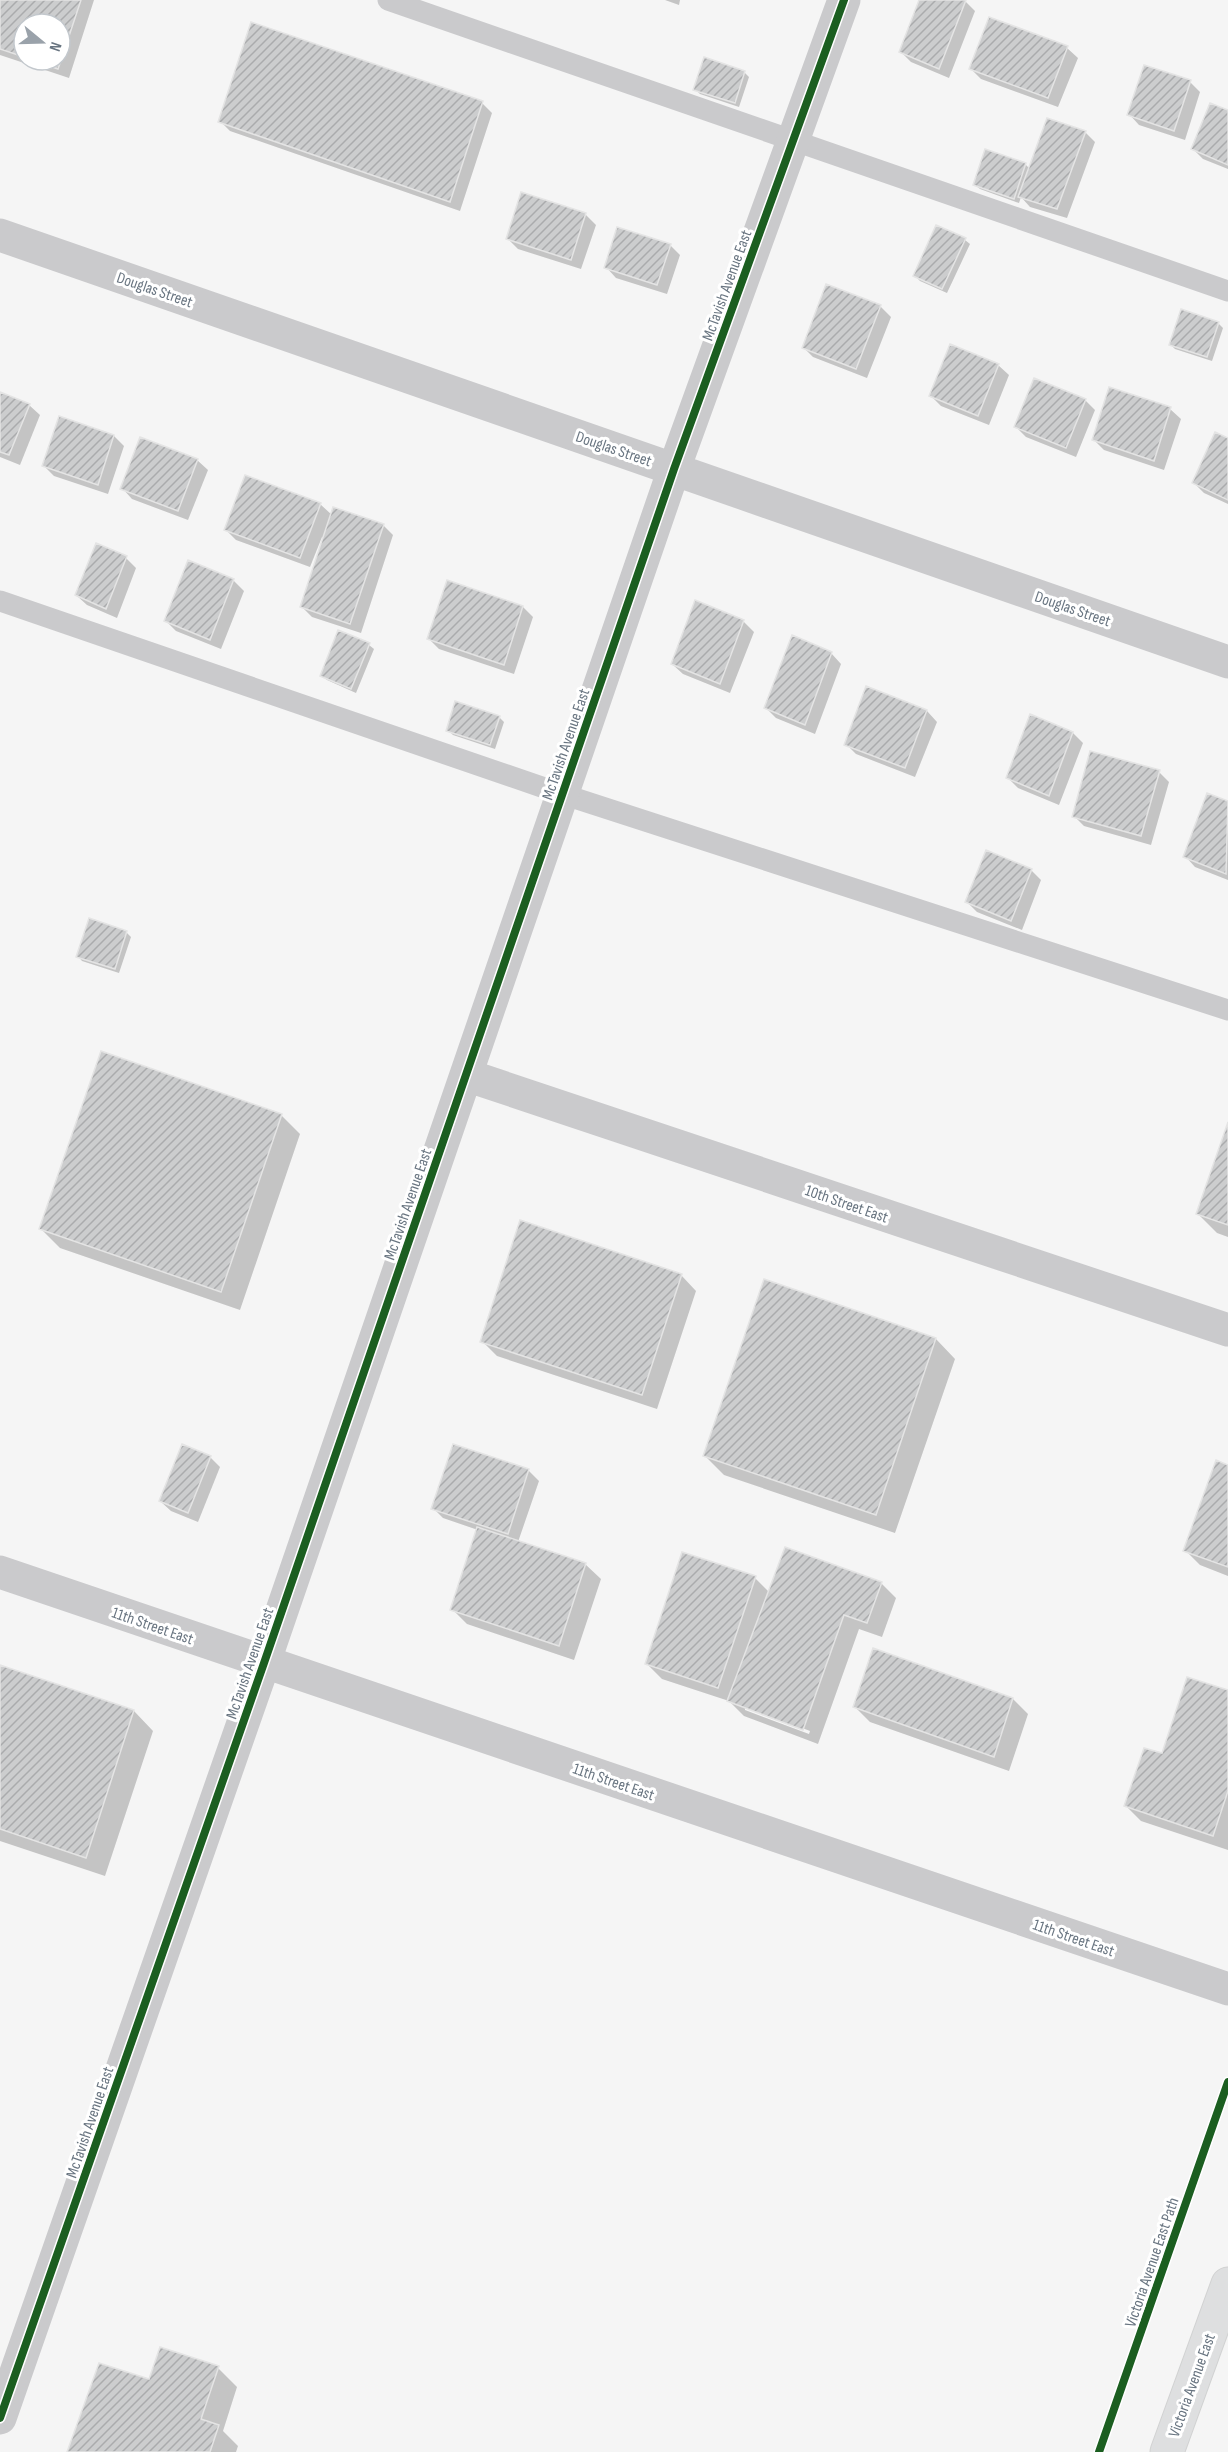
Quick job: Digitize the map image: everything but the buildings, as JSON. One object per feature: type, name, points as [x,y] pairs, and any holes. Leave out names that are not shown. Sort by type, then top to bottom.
[{"type":"main road","name":"Victoria Avenue East","points":[[1167,2452],[1228,2284]]},
{"type":"street","name":"McTavish Avenue East","points":[[0,2418],[264,1663],[674,469],[844,0]]},
{"type":"street","name":"Douglas Street","points":[[0,235],[1228,662]]},
{"type":"street","name":"10th Street East","points":[[466,1075],[1228,1330]]},
{"type":"street","name":"11th Street East","points":[[0,1572],[1228,1989]]},
{"type":"lane","points":[[388,0],[1228,291]]},
{"type":"lane","points":[[0,601],[562,794],[1228,1010]]},
{"type":"cycle path","points":[[0,2418],[264,1663],[674,469],[844,0]]},
{"type":"cycle path","name":"Victoria Avenue East Path","points":[[1099,2452],[1228,2082]]}]
